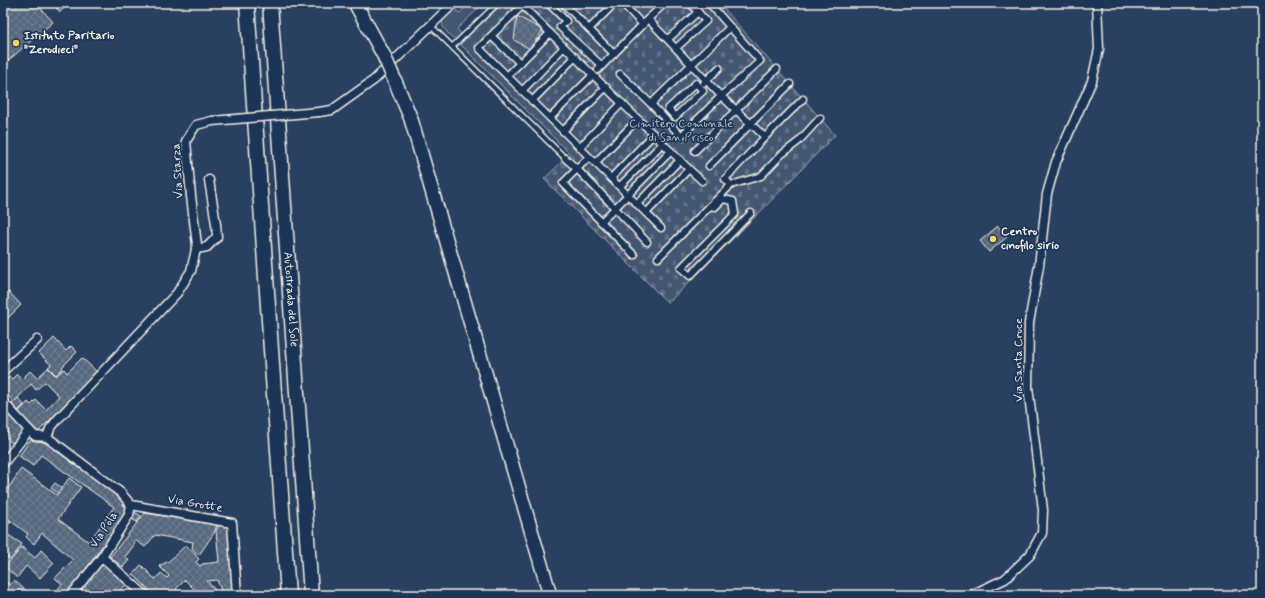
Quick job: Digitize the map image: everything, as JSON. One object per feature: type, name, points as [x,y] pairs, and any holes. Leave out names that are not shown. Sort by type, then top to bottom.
[{"type":"highway","name":"Autostrada del Sole","points":[[247,3],[288,595]]},
{"type":"highway","name":"Autostrada del Sole","points":[[270,3],[311,595]]},
{"type":"highway","points":[[355,3],[396,80],[411,119],[550,595]]},
{"type":"street","name":"Via Starza","points":[[47,438],[50,430],[58,420],[177,293],[191,271],[197,244],[186,141],[196,125],[212,121],[332,110],[374,80],[454,3]]},
{"type":"street","points":[[548,3],[566,20],[560,26],[598,71],[606,87],[702,181]]},
{"type":"street","points":[[563,3],[614,54]]},
{"type":"street","points":[[588,29],[614,3]]},
{"type":"street","points":[[622,3],[643,24]]},
{"type":"street","points":[[676,48],[706,21],[690,3]]},
{"type":"street","points":[[620,74],[651,104],[680,139],[722,96],[760,61],[709,3]]},
{"type":"street","name":"Via Santa Croce","points":[[971,595],[1005,579],[1030,555],[1042,533],[1042,510],[1028,387],[1029,323],[1039,266],[1047,194],[1056,162],[1092,81],[1099,49],[1097,3]]},
{"type":"street","points":[[598,71],[575,57],[521,4],[479,48],[661,228]]},
{"type":"street","points":[[550,118],[664,4]]},
{"type":"street","points":[[668,39],[698,12]]},
{"type":"street","points":[[648,19],[706,80],[765,137]]},
{"type":"street","points":[[651,104],[730,27]]},
{"type":"street","points":[[507,76],[550,33]]},
{"type":"street","points":[[491,36],[520,63]]},
{"type":"street","points":[[522,91],[564,47]]},
{"type":"street","points":[[532,101],[575,57]]},
{"type":"street","points":[[700,87],[719,68]]},
{"type":"street","points":[[695,151],[777,69]]},
{"type":"street","points":[[696,83],[700,87],[703,90],[675,117],[668,109],[696,83]]},
{"type":"street","points":[[709,166],[790,84]]},
{"type":"street","points":[[563,131],[606,87]]},
{"type":"street","points":[[731,185],[725,179],[803,99]]},
{"type":"street","points":[[580,147],[622,103]]},
{"type":"street","points":[[665,120],[672,113]]},
{"type":"street","points":[[658,258],[731,185],[750,182],[761,176],[781,155],[799,141],[820,118]]},
{"type":"street","points":[[596,163],[638,119]]},
{"type":"street","points":[[611,178],[654,134]]},
{"type":"street","points":[[620,186],[663,143]]},
{"type":"street","points":[[601,222],[671,151]]},
{"type":"street","points":[[589,157],[562,183],[634,255]]},
{"type":"street","points":[[565,158],[647,242]]},
{"type":"street","points":[[637,204],[680,160]]},
{"type":"street","points":[[646,213],[689,169]]},
{"type":"street","points":[[196,249],[207,247],[217,237],[209,180]]},
{"type":"street","points":[[710,206],[715,207],[723,199],[733,201],[735,214],[681,268],[690,276],[751,213]]},
{"type":"street","points":[[3,371],[37,340]]},
{"type":"street","points":[[3,402],[29,430],[3,464]]},
{"type":"street","name":"Via Pola","points":[[29,430],[35,436],[47,438],[122,493],[131,505],[129,515],[102,557],[71,595]]},
{"type":"street","name":"Via Grotte","points":[[131,505],[232,523],[237,595]]},
{"type":"street","points":[[102,557],[145,595]]},
{"type":"lane","points":[[453,46],[498,3]]},
{"type":"lane","points":[[430,25],[565,158]]},
{"type":"green space","points":[[469,3],[484,3],[457,29],[462,35],[456,40],[444,28],[442,22],[453,9],[460,13]]},
{"type":"green space","name":"Cimitero Comunale di San Prisco","points":[[503,3],[719,3],[835,135],[668,303],[544,179],[570,154],[460,44]]},
{"type":"building","name":"Istituto Paritario \"Zerodieci\"","points":[[9,3],[36,3],[53,22],[3,65],[3,9]]},
{"type":"building","points":[[52,3],[70,3],[60,12]]},
{"type":"building","points":[[517,16],[543,30],[530,49],[514,40]]},
{"type":"building","name":"Centro cinofilo sirio","points":[[998,226],[1007,237],[989,252],[980,241]]},
{"type":"building","points":[[9,292],[21,305],[3,323],[3,297]]},
{"type":"building","points":[[54,338],[66,351],[71,346],[77,352],[56,375],[48,367],[51,365],[39,353]]},
{"type":"building","points":[[82,358],[97,372],[38,432],[18,412],[28,402],[31,405],[36,400],[46,410],[59,396],[45,382],[36,390],[31,384],[14,402],[3,391],[3,383],[9,377],[12,379],[17,374],[22,379],[30,371],[37,378],[48,368],[56,376],[64,369],[67,373]]},
{"type":"building","points":[[18,398],[24,405],[18,411],[12,404]]},
{"type":"building","points":[[3,405],[26,429],[12,443],[4,435],[9,431],[3,424]]},
{"type":"building","points":[[34,435],[118,495],[122,500],[124,507],[124,516],[67,595],[53,595],[62,584],[55,578],[73,560],[42,533],[34,544],[26,537],[28,534],[3,515],[3,496],[21,469],[57,495],[69,478],[81,487],[58,519],[89,542],[114,507],[41,455],[33,466],[19,456]]},
{"type":"building","points":[[55,483],[62,488],[58,493],[51,488]]},
{"type":"building","points":[[134,512],[141,516],[137,522],[130,518]]},
{"type":"building","points":[[145,513],[217,525],[214,533],[199,555],[192,549],[193,542],[155,535],[145,547],[135,540],[134,545],[125,557],[129,560],[123,567],[110,557]]},
{"type":"building","points":[[3,515],[11,521],[3,531]]},
{"type":"building","points":[[219,525],[229,526],[235,595],[223,595],[217,580],[207,581],[215,590],[210,592],[213,595],[200,595],[185,580],[176,589],[181,595],[154,595],[133,574],[141,565],[155,579],[161,573],[167,578],[169,576],[159,566],[169,561],[186,545],[199,559],[196,562],[200,566],[202,564],[219,562],[216,531]]},
{"type":"building","points":[[7,534],[22,544],[11,560],[3,554],[3,540]]},
{"type":"building","points":[[22,547],[35,558],[41,550],[54,563],[40,578],[26,566],[17,578],[5,567]]},
{"type":"building","points":[[103,561],[126,585],[115,595],[93,595],[83,585],[94,574],[92,572]]},
{"type":"building","points":[[3,579],[10,585],[14,580],[31,595],[3,595]]},
{"type":"tunnel","points":[[658,111],[699,72]]},
{"type":"tunnel","points":[[674,128],[715,89]]},
{"type":"place","name":"Istituto Paritario \"Zerodieci\"","points":[[16,43]]},
{"type":"place","name":"Centro cinofilo sirio","points":[[993,239]]}]
